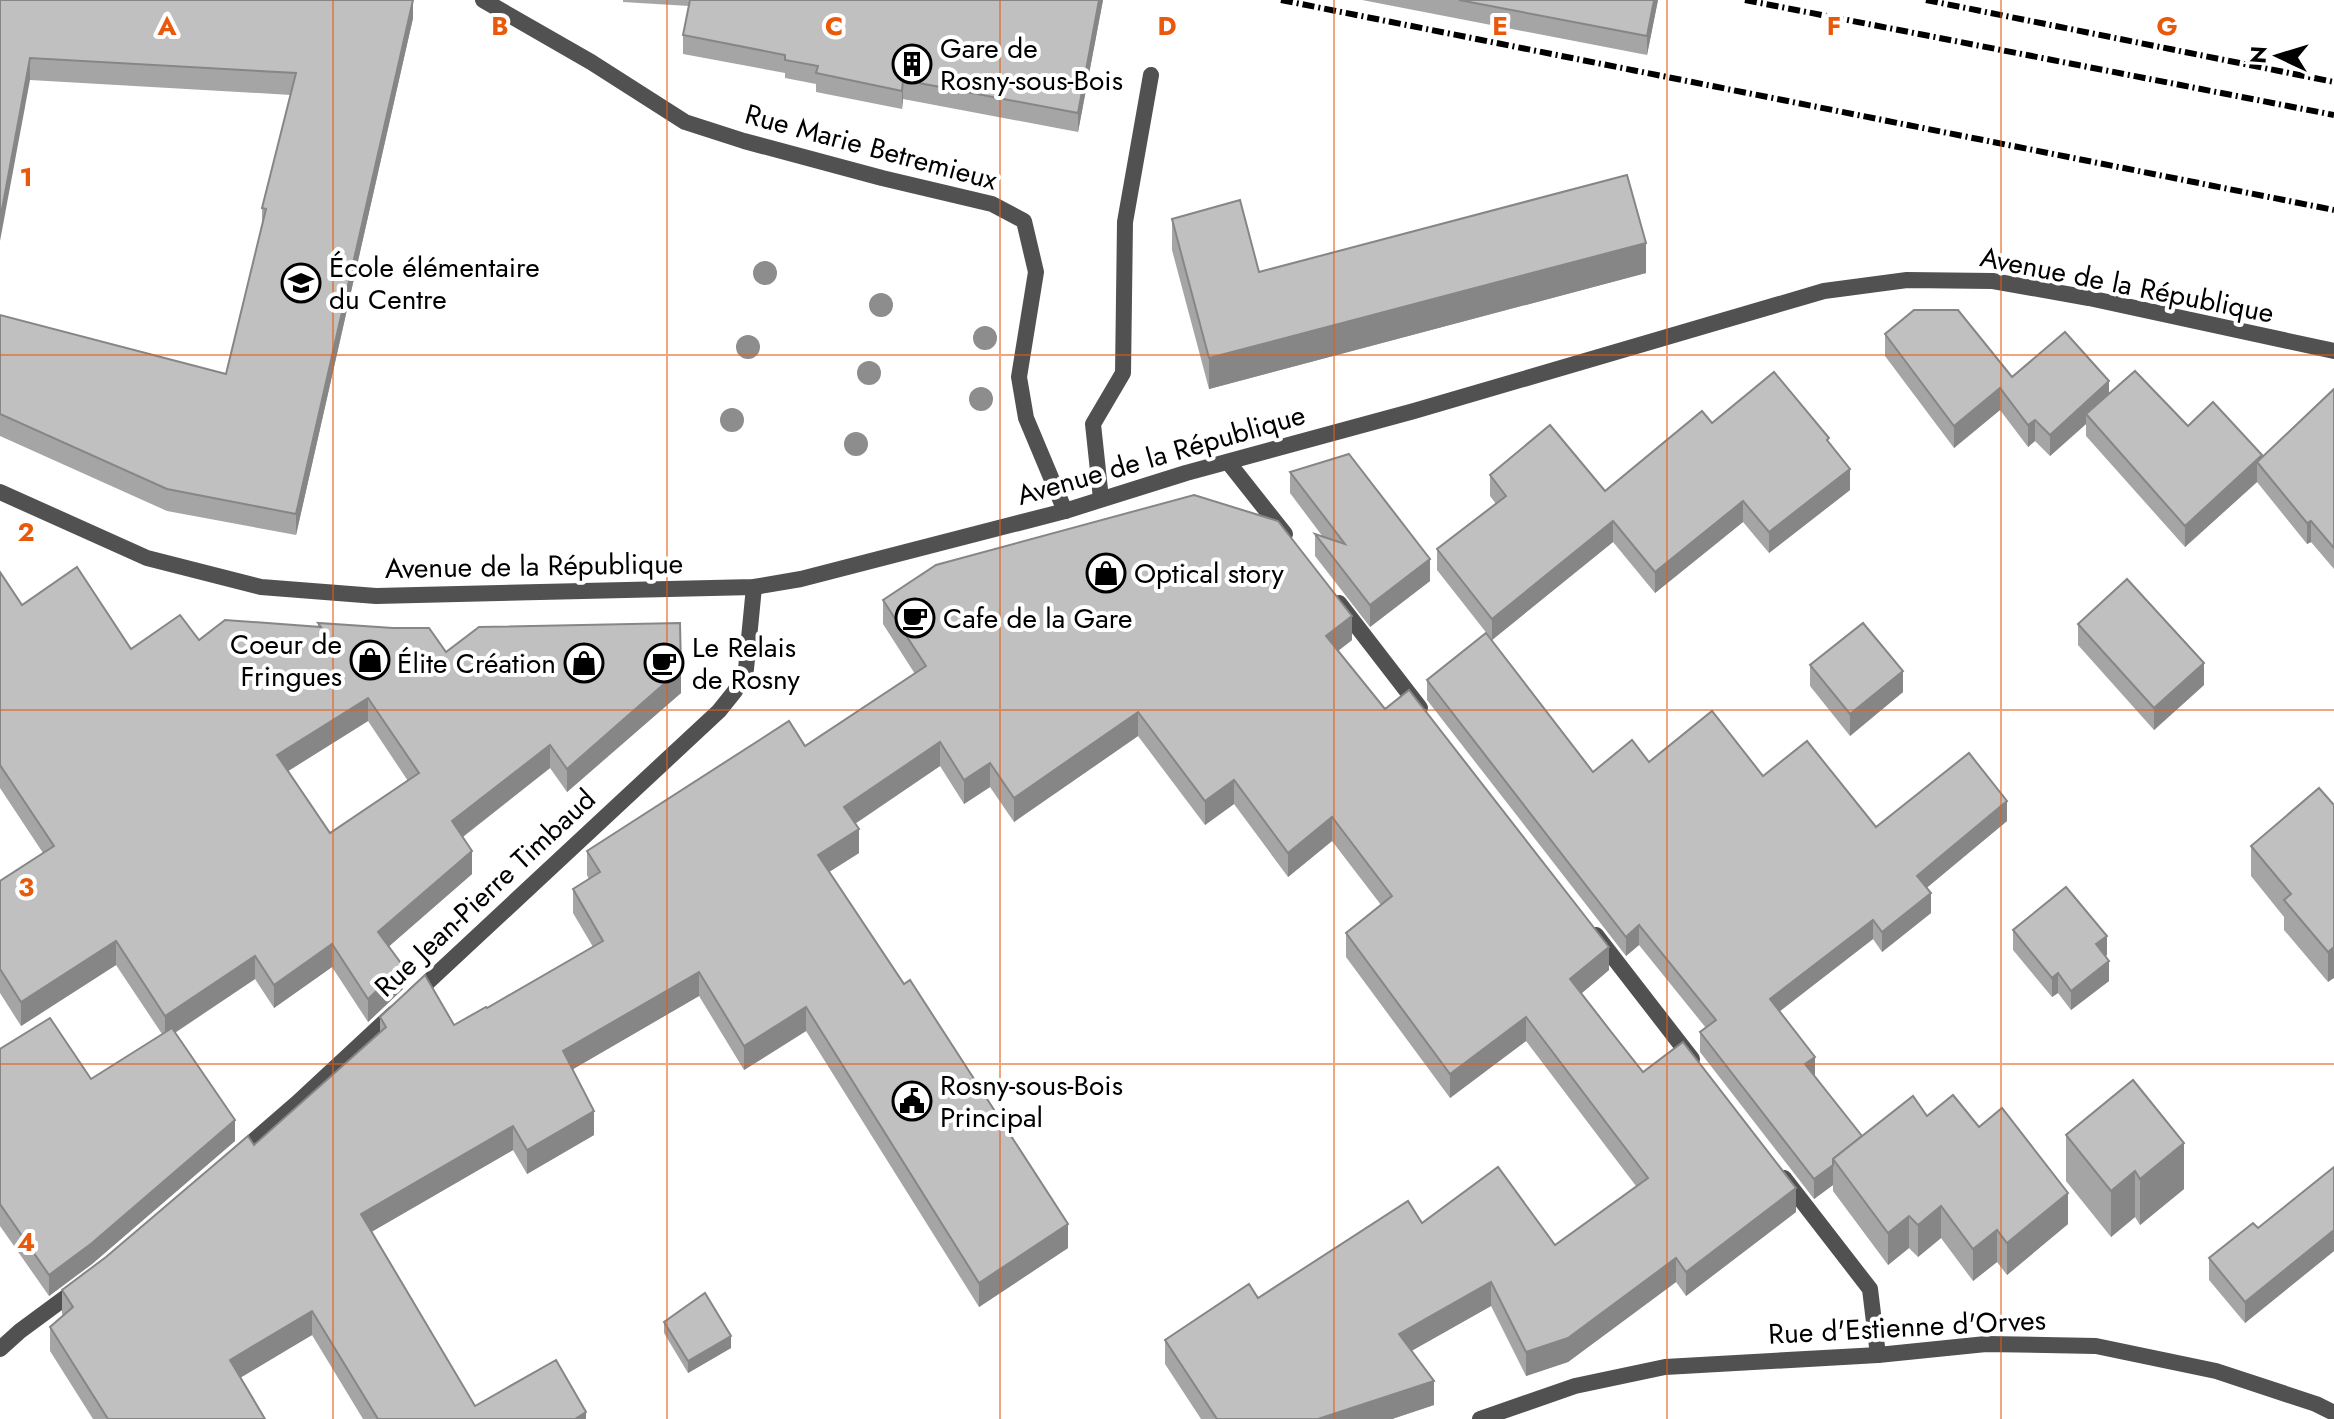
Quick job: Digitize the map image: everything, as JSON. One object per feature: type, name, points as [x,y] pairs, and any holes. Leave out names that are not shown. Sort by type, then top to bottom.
[{"type":"street","name":"Rue Marie Betremieux","points":[[483,0],[591,62],[685,122],[820,162],[992,204],[1024,221],[1036,272],[1019,377],[1026,418],[1065,511]]},
{"type":"street","points":[[1101,499],[1093,424],[1123,373],[1125,222],[1151,75]]},
{"type":"street","name":"Avenue de la République","points":[[0,492],[147,558],[261,587],[376,596],[754,587],[801,579],[1065,511],[1824,291],[1907,280],[1993,281],[2089,298],[2334,351]]},
{"type":"street","points":[[1228,462],[1298,551]]},
{"type":"street","name":"Rue Jean-Pierre Timbaud","points":[[227,1163],[309,1092],[719,711],[735,691],[746,669],[754,587]]},
{"type":"street","points":[[1326,587],[1431,721]]},
{"type":"street","points":[[1587,923],[1704,1075]]},
{"type":"street","points":[[1772,1163],[1870,1289],[1878,1355]]},
{"type":"street","points":[[0,1349],[88,1281]]},
{"type":"street","name":"Rue d'Estienne d'Orves","points":[[1480,1419],[1575,1386],[1665,1367],[1878,1355],[1986,1344],[2096,1346],[2216,1371],[2316,1404],[2334,1413]]},
{"type":"building","points":[[0,0],[413,0],[296,514],[167,489],[0,414],[0,315],[226,374],[266,209],[262,208],[296,73],[30,58],[0,220]]},
{"type":"building","name":"Gare de Rosny-sous-Bois","points":[[690,0],[1099,0],[1078,113],[903,80],[902,91],[816,73],[818,66],[785,60],[785,55],[683,35]]},
{"type":"building","points":[[1459,0],[1654,0],[1647,36]]},
{"type":"building","points":[[1627,175],[1646,243],[1209,358],[1172,219],[1240,200],[1259,272]]},
{"type":"building","points":[[1914,310],[1958,310],[2012,377],[2065,332],[2109,381],[2050,435],[2035,420],[2028,425],[2000,388],[1954,426],[1885,334]]},
{"type":"building","points":[[2135,371],[2188,426],[2213,402],[2262,455],[2185,526],[2086,414]]},
{"type":"building","points":[[1774,372],[1829,438],[1827,440],[1850,469],[1769,532],[1743,501],[1655,572],[1613,521],[1492,619],[1437,549],[1506,496],[1490,475],[1550,425],[1605,491],[1702,411],[1712,423]]},
{"type":"building","points":[[2334,389],[2334,548],[2311,521],[2307,523],[2257,462]]},
{"type":"building","points":[[1349,454],[1430,559],[1370,605],[1315,534],[1345,544],[1290,472]]},
{"type":"building","points":[[1194,495],[1278,521],[1352,616],[1326,636],[1385,709],[1409,690],[1609,947],[1570,979],[1643,1072],[1683,1042],[1796,1188],[1686,1272],[1676,1258],[1568,1338],[1526,1352],[1491,1282],[1399,1334],[1434,1381],[1318,1419],[1217,1419],[1165,1340],[1249,1284],[1258,1298],[1408,1201],[1422,1223],[1498,1167],[1555,1245],[1648,1178],[1526,1017],[1450,1074],[1346,933],[1392,896],[1332,817],[1288,853],[1234,780],[1205,801],[1138,712],[1014,798],[990,763],[964,780],[940,742],[844,807],[859,829],[818,855],[904,984],[910,980],[1068,1224],[979,1283],[806,1007],[744,1046],[699,972],[563,1051],[594,1111],[527,1150],[513,1126],[361,1214],[475,1406],[556,1360],[586,1412],[575,1419],[378,1419],[312,1311],[230,1360],[265,1419],[108,1419],[50,1327],[73,1307],[62,1290],[106,1257],[248,1136],[254,1145],[386,1027],[380,1017],[425,975],[454,1025],[603,941],[573,889],[600,872],[587,851],[789,721],[805,746],[926,666],[883,600],[936,565]]},
{"type":"building","points":[[77,567],[131,649],[180,615],[199,640],[225,620],[321,627],[318,623],[429,628],[446,652],[479,627],[680,623],[681,669],[567,769],[550,745],[452,821],[472,851],[378,932],[403,966],[368,999],[332,944],[274,985],[255,956],[165,1016],[116,941],[21,1002],[0,969],[0,881],[54,846],[0,765],[0,572],[22,605]],"holes":[[[368,698],[419,773],[330,833],[277,755]]]},
{"type":"building","points":[[2127,579],[2204,663],[2154,708],[2078,624]]},
{"type":"building","points":[[1863,623],[1903,671],[1850,714],[1810,665]]},
{"type":"building","points":[[1486,633],[1593,772],[1632,740],[1649,762],[1712,711],[1763,776],[1807,741],[1876,827],[1969,753],[2007,801],[1917,876],[1931,893],[1882,932],[1873,920],[1770,999],[1815,1057],[1805,1064],[1862,1136],[1814,1179],[1700,1032],[1716,1020],[1639,925],[1626,937],[1427,680]]},
{"type":"building","points":[[2319,788],[2334,805],[2334,947],[2328,952],[2284,900],[2291,894],[2251,846]]},
{"type":"building","points":[[2066,887],[2107,936],[2096,944],[2109,961],[2071,991],[2058,973],[2052,978],[2013,930]]},
{"type":"building","points":[[50,1018],[91,1079],[172,1028],[235,1120],[92,1243],[49,1275],[0,1204],[0,1049]]},
{"type":"building","points":[[2133,1080],[2184,1143],[2140,1179],[2135,1171],[2111,1191],[2066,1135]]},
{"type":"building","points":[[1953,1095],[1979,1127],[2002,1108],[2068,1193],[2007,1243],[1997,1230],[1973,1249],[1941,1206],[1918,1225],[1909,1216],[1888,1233],[1833,1159],[1913,1096],[1927,1116]]},
{"type":"building","points":[[2334,1167],[2334,1230],[2245,1302],[2209,1258],[2253,1223],[2258,1228]]},
{"type":"building","points":[[705,1293],[731,1336],[688,1361],[664,1322]]},
{"type":"railway","points":[[1281,0],[2334,210]]},
{"type":"railway","points":[[1745,0],[2334,115]]},
{"type":"railway","points":[[1926,0],[2334,82]]},
{"type":"place","name":"Gare de Rosny-sous-Bois","points":[[912,64]]},
{"type":"place","name":"École élémentaire du Centre","points":[[301,283]]},
{"type":"place","name":"Optical story","points":[[1106,573]]},
{"type":"place","name":"Cafe de la Gare","points":[[915,618]]},
{"type":"place","name":"Coeur de Fringues","points":[[370,660]]},
{"type":"place","name":"Élite Création","points":[[584,663]]},
{"type":"place","name":"Le Relais de Rosny","points":[[664,663]]},
{"type":"place","name":"Rosny-sous-Bois Principal","points":[[912,1101]]}]
